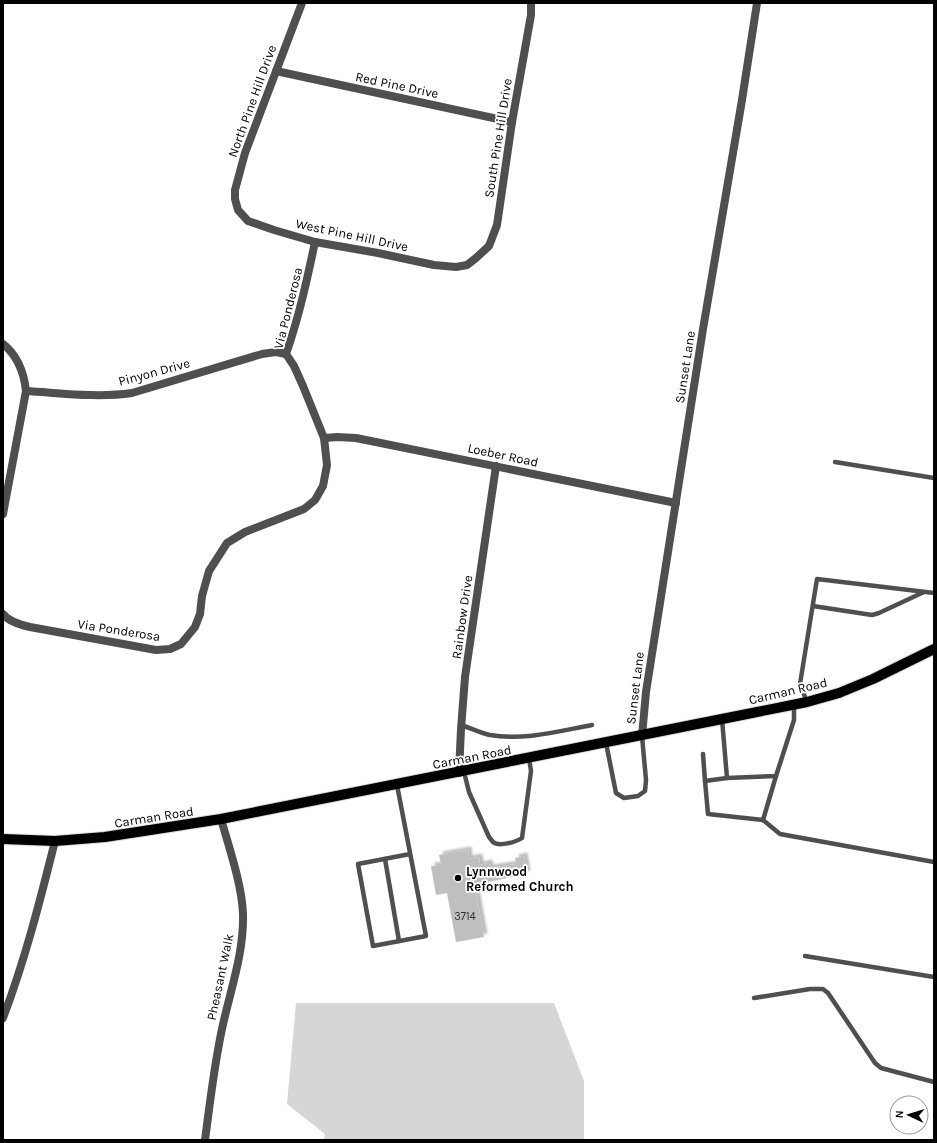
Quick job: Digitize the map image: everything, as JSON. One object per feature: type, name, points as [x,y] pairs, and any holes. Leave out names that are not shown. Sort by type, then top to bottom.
[{"type":"main road","name":"Carman Road","points":[[3,838],[55,841],[105,837],[221,819],[642,736],[794,705],[839,693],[873,679],[934,649]]},
{"type":"street","name":"North Pine Hill Drive","points":[[238,210],[234,199],[245,153],[302,3]]},
{"type":"street","name":"South Pine Hill Drive","points":[[467,265],[489,246],[497,225],[512,122],[531,15],[531,3]]},
{"type":"street","name":"Sunset Lane","points":[[642,736],[646,692],[703,329],[757,3]]},
{"type":"street","name":"Red Pine Drive","points":[[276,71],[512,122]]},
{"type":"street","name":"West Pine Hill Drive","points":[[238,210],[248,221],[315,242],[434,265],[456,267],[467,265]]},
{"type":"street","name":"Via Ponderosa","points":[[3,614],[15,623],[30,628],[156,650],[170,649],[181,644],[195,627],[200,614],[202,596],[209,571],[213,562],[227,543],[245,532],[304,509],[315,500],[323,486],[327,465],[324,438],[294,366],[286,354],[297,320],[315,242]]},
{"type":"street","points":[[3,344],[18,361],[24,378],[26,391],[3,514]]},
{"type":"street","name":"Pinyon Drive","points":[[26,391],[87,396],[132,393],[262,354],[276,352],[286,354]]},
{"type":"street","name":"Loeber Road","points":[[324,438],[356,438],[676,503]]},
{"type":"street","name":"Rainbow Drive","points":[[462,772],[461,725],[465,677],[496,466]]},
{"type":"street","name":"Pheasant Walk","points":[[205,1140],[217,1052],[241,950],[243,931],[243,912],[240,891],[221,819]]},
{"type":"street","points":[[3,1018],[34,927],[55,841]]},
{"type":"lane","points":[[835,462],[934,478]]},
{"type":"lane","points":[[807,702],[800,684],[817,579],[934,593]]},
{"type":"lane","points":[[813,606],[872,615],[924,592]]},
{"type":"lane","points":[[763,820],[794,720],[794,705]]},
{"type":"lane","points":[[722,719],[728,778]]},
{"type":"lane","points":[[461,725],[489,735],[509,737],[535,735],[592,725]]},
{"type":"lane","points":[[606,743],[616,793],[624,798],[638,796],[645,791],[646,780],[642,736]]},
{"type":"lane","points":[[703,754],[708,814],[763,820],[780,834],[934,862]]},
{"type":"lane","points":[[462,772],[469,792],[489,837],[493,842],[498,844],[516,842],[522,838],[531,771],[529,758]]},
{"type":"lane","points":[[705,781],[728,778],[776,776]]},
{"type":"lane","points":[[398,785],[426,936],[373,946],[358,864],[410,854]]},
{"type":"lane","points":[[385,859],[399,941]]},
{"type":"lane","points":[[805,956],[934,977]]},
{"type":"lane","points":[[754,998],[810,989],[823,989],[828,993],[875,1063],[881,1068],[934,1082]]},
{"type":"shaded area","points":[[296,1003],[554,1003],[584,1081],[584,1140],[324,1140],[325,1134],[287,1104]]},
{"type":"building","points":[[468,850],[469,859],[479,857],[480,865],[489,863],[490,868],[516,864],[515,858],[524,856],[527,874],[483,883],[483,886],[475,887],[484,937],[456,942],[447,893],[436,895],[431,866],[441,865],[439,855]]},
{"type":"place","name":"Lynnwood Reformed Church","points":[[458,878]]}]
